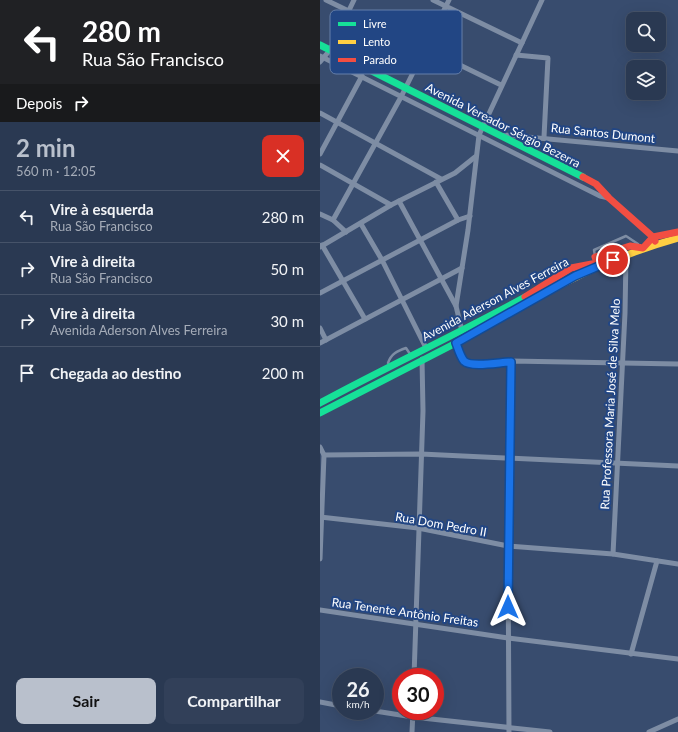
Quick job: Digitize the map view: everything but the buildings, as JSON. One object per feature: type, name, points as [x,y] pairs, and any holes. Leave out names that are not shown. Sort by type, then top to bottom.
[{"type":"main road","name":"Avenida Vereador Sérgio Bezerra","points":[[320,45],[330,50]]},
{"type":"main road","name":"Avenida Vereador Sérgio Bezerra","points":[[377,74],[502,135],[596,184],[603,190],[608,198],[655,241]]},
{"type":"main road","name":"Avenida Aderson Alves Ferreira","points":[[320,403],[426,348],[575,276],[626,256],[655,241],[678,232]]},
{"type":"main road","name":"Avenida Aderson Alves Ferreira","points":[[320,413],[422,359],[456,343],[532,297],[571,268],[597,263],[596,257],[630,246],[643,248],[655,241],[678,238]]},
{"type":"street","points":[[326,0],[346,10]]},
{"type":"street","points":[[349,10],[354,0]]},
{"type":"street","points":[[433,0],[454,10]]},
{"type":"street","points":[[444,10],[449,0]]},
{"type":"street","points":[[456,306],[470,216],[478,134],[522,44],[541,0]]},
{"type":"street","points":[[462,14],[522,44]]},
{"type":"street","points":[[321,59],[330,50]]},
{"type":"street","points":[[516,55],[548,58],[544,138]]},
{"type":"street","points":[[462,66],[501,85]]},
{"type":"street","name":"Avenida Vereador Sérgio Bezerra","points":[[357,74],[600,196],[608,198]]},
{"type":"street","points":[[333,220],[401,97],[412,74]]},
{"type":"street","points":[[320,154],[362,76]]},
{"type":"street","points":[[320,113],[439,181],[458,220]]},
{"type":"street","name":"Rua Santos Dumont","points":[[502,135],[678,151]]},
{"type":"street","points":[[365,319],[321,246],[361,224],[391,205],[455,173],[475,157]]},
{"type":"street","points":[[320,165],[354,182],[391,205]]},
{"type":"street","points":[[399,201],[440,280],[456,306],[462,331]]},
{"type":"street","points":[[320,214],[333,220],[346,232]]},
{"type":"street","points":[[320,293],[458,220],[470,216]]},
{"type":"street","points":[[361,224],[403,299],[426,348]]},
{"type":"street","name":"Rua Professora Maria José de Silva Melo","points":[[613,554],[623,362],[626,256]]},
{"type":"street","points":[[320,343],[462,268]]},
{"type":"street","points":[[320,328],[326,340]]},
{"type":"street","points":[[456,343],[463,360],[468,363],[623,362],[678,364]]},
{"type":"street","points":[[414,668],[424,387],[422,359]]},
{"type":"street","points":[[509,730],[508,546],[511,362]]},
{"type":"street","points":[[320,447],[324,455],[320,559]]},
{"type":"street","points":[[324,455],[421,454],[678,466]]},
{"type":"street","name":"Rua Dom Pedro II","points":[[321,517],[418,528],[508,546],[613,554],[678,564]]},
{"type":"street","points":[[631,654],[657,561]]},
{"type":"street","name":"Rua Tenente Antônio Freitas","points":[[320,610],[416,623],[508,638],[631,654],[678,658]]},
{"type":"street","points":[[320,702],[332,704]]},
{"type":"street","points":[[650,732],[678,719]]},
{"type":"street","points":[[412,732],[413,720]]},
{"type":"street","points":[[435,720],[509,730],[550,732]]},
{"type":"traffic: fast","points":[[320,45],[330,50]]},
{"type":"traffic: fast","points":[[378,74],[583,177]]},
{"type":"traffic: fast","points":[[320,413],[456,343],[542,295]]},
{"type":"traffic: fast","points":[[320,403],[525,297]]},
{"type":"traffic: slow","points":[[542,295],[608,262],[678,238]]},
{"type":"traffic: jam","points":[[583,177],[596,184],[609,198],[653,237],[655,241]]},
{"type":"traffic: jam","points":[[525,297],[571,268],[597,263],[595,257],[630,246],[643,248],[653,237],[678,232]]},
{"type":"route","points":[[508,607],[511,362],[480,364],[468,363],[463,360],[456,343],[575,276],[613,260]]}]
